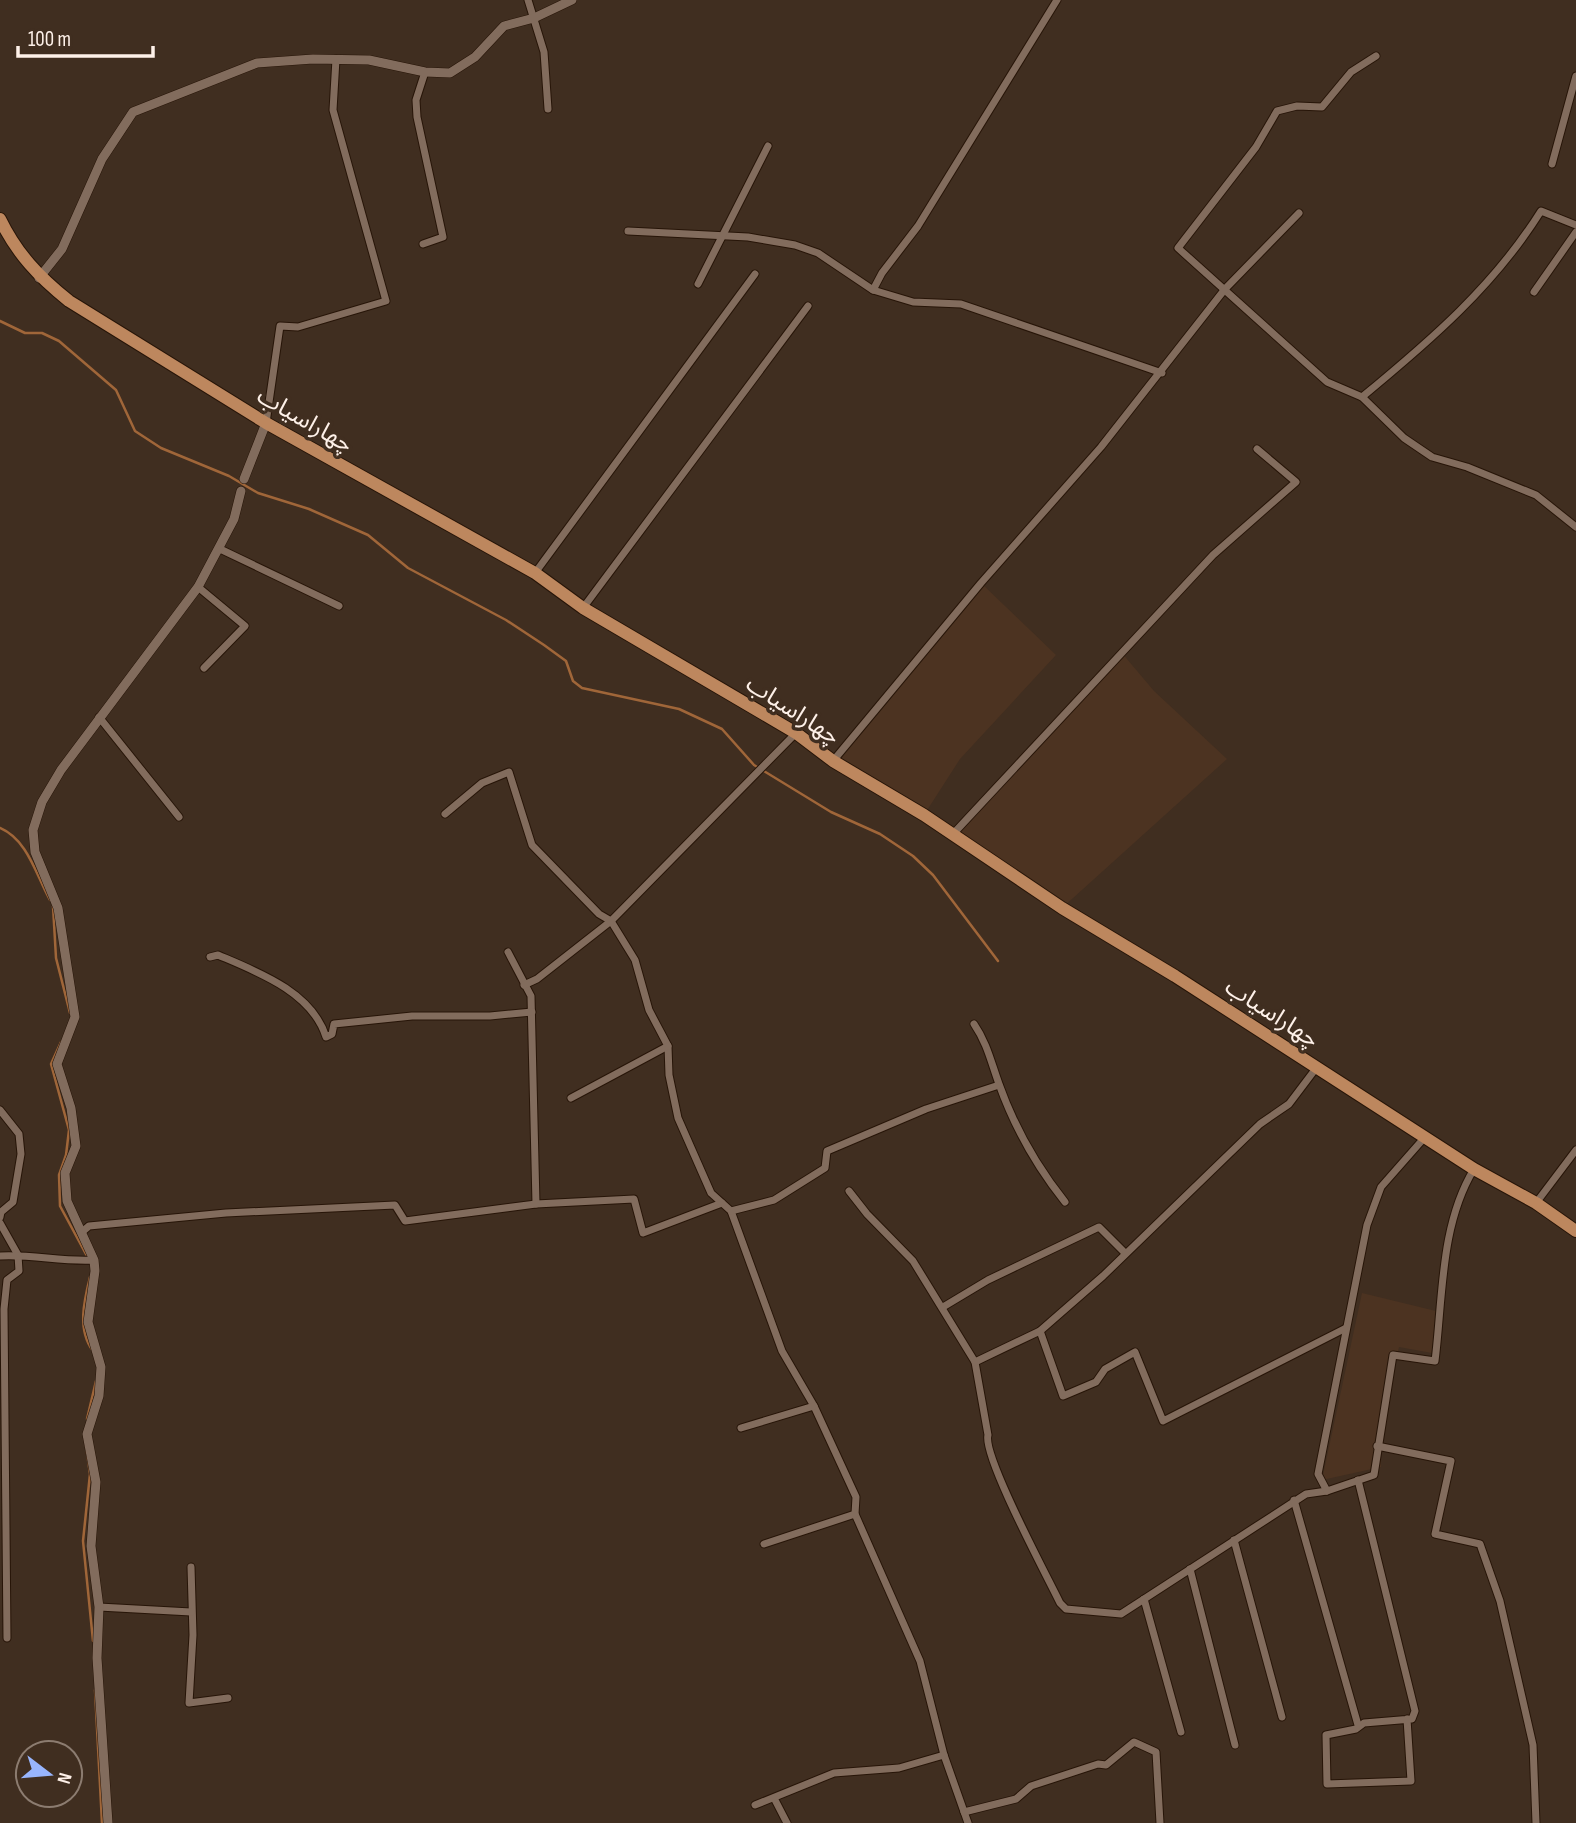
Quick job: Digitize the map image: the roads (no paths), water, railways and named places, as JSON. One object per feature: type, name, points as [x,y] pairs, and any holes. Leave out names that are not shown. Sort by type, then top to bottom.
[{"type":"highway","name":"چهاراسیاب","points":[[0,219],[9,238],[39,278],[69,301],[266,423],[535,573],[583,608],[796,733],[833,761],[953,834],[1062,908],[1317,1067],[1474,1169],[1536,1203],[1576,1231]]},
{"type":"street","points":[[528,0],[544,52],[548,109]]},
{"type":"street","points":[[39,278],[62,249],[102,159],[133,113],[257,63],[369,60],[425,72],[450,73],[475,57],[504,26],[534,18],[572,0]]},
{"type":"street","points":[[873,290],[882,273],[918,226],[1057,0]]},
{"type":"street","points":[[1376,56],[1351,72],[1322,107],[1297,106],[1277,111],[1256,147],[1178,248],[1327,382],[1363,397],[1404,439],[1432,457],[1467,467],[1536,495],[1576,527]]},
{"type":"street","points":[[108,1823],[97,1658],[99,1607],[90,1546],[96,1482],[87,1434],[99,1396],[101,1367],[88,1322],[94,1259],[67,1201],[65,1173],[76,1146],[71,1108],[57,1064],[75,1017],[58,908],[35,852],[33,830],[42,802],[99,717],[198,587],[220,548],[234,519],[244,479],[266,423],[280,326],[298,327],[386,301],[333,110],[336,59]]},
{"type":"street","points":[[423,244],[443,237],[417,117],[416,100],[425,72]]},
{"type":"street","points":[[1552,163],[1576,75]]},
{"type":"street","points":[[698,284],[768,146]]},
{"type":"street","points":[[1363,397],[1415,353],[1483,288],[1515,253],[1541,211],[1576,225]]},
{"type":"street","points":[[833,761],[1162,373],[1224,289],[1299,213]]},
{"type":"street","points":[[628,231],[748,237],[806,248],[873,290],[914,302],[961,304],[1162,373]]},
{"type":"street","points":[[1534,292],[1576,232]]},
{"type":"street","points":[[535,573],[755,274]]},
{"type":"street","points":[[583,608],[808,306]]},
{"type":"street","points":[[953,834],[1213,555],[1296,482],[1257,449]]},
{"type":"street","points":[[220,548],[339,606]]},
{"type":"street","points":[[198,587],[245,626],[204,668]]},
{"type":"street","points":[[99,717],[178,817]]},
{"type":"street","points":[[524,985],[537,979],[611,921],[796,733]]},
{"type":"street","points":[[445,814],[482,783],[509,772],[532,845],[599,914],[611,921],[635,960],[649,1010],[668,1046],[669,1074],[678,1118],[711,1193],[730,1211],[782,1351],[814,1406],[856,1497],[855,1514],[920,1661],[944,1755],[968,1823]]},
{"type":"street","points":[[508,952],[531,996],[536,1204]]},
{"type":"street","points":[[209,957],[218,955],[289,990],[321,1020],[326,1037],[332,1034],[334,1024],[412,1016],[490,1016],[532,1012]]},
{"type":"street","points":[[974,1024],[986,1042],[999,1085],[1039,1169],[1065,1202]]},
{"type":"street","points":[[571,1098],[668,1046]]},
{"type":"street","points":[[975,1362],[1041,1331],[1260,1124],[1289,1104],[1317,1067]]},
{"type":"street","points":[[730,1211],[774,1200],[825,1168],[827,1151],[926,1109],[999,1085]]},
{"type":"street","points":[[0,1110],[19,1134],[21,1154],[13,1202],[1,1212],[0,1217]]},
{"type":"street","points":[[1328,1491],[1318,1474],[1367,1225],[1381,1187],[1425,1137]]},
{"type":"street","points":[[1536,1203],[1576,1150]]},
{"type":"street","points":[[849,1191],[867,1214],[914,1261],[975,1362],[988,1435],[986,1443],[999,1479],[1060,1603],[1066,1609],[1121,1614],[1306,1493],[1328,1491],[1374,1475],[1394,1355],[1435,1361],[1448,1238],[1464,1186],[1474,1169]]},
{"type":"street","points":[[82,1232],[89,1226],[226,1213],[395,1205],[405,1221],[536,1204],[634,1199],[643,1233],[722,1203]]},
{"type":"street","points":[[0,1223],[18,1255],[19,1271],[7,1280],[4,1309],[7,1638]]},
{"type":"street","points":[[943,1307],[988,1280],[1099,1227],[1125,1253]]},
{"type":"street","points":[[0,1256],[18,1255],[68,1261],[94,1259]]},
{"type":"street","points":[[1041,1331],[1063,1396],[1096,1382],[1105,1369],[1135,1352],[1163,1420],[1346,1328]]},
{"type":"street","points":[[741,1428],[814,1406]]},
{"type":"street","points":[[1377,1446],[1451,1461],[1435,1534],[1480,1544],[1500,1601],[1533,1745],[1536,1823]]},
{"type":"street","points":[[1358,1480],[1415,1711],[1412,1719],[1407,1719],[1358,1725],[1356,1729],[1326,1735],[1327,1784],[1411,1781],[1407,1719]]},
{"type":"street","points":[[1294,1500],[1358,1725]]},
{"type":"street","points":[[764,1544],[855,1514]]},
{"type":"street","points":[[1234,1540],[1283,1717]]},
{"type":"street","points":[[191,1567],[189,1703],[228,1698]]},
{"type":"street","points":[[1190,1569],[1235,1745]]},
{"type":"street","points":[[1144,1599],[1181,1732]]},
{"type":"street","points":[[99,1607],[191,1612]]},
{"type":"street","points":[[964,1812],[1016,1799],[1031,1786],[1098,1764],[1106,1765],[1134,1742],[1156,1752],[1160,1823]]},
{"type":"street","points":[[755,1805],[834,1773],[899,1768],[944,1755]]},
{"type":"street","points":[[774,1798],[787,1823]]},
{"type":"waterway","points":[[0,321],[25,333],[42,333],[59,341],[116,390],[135,431],[161,448],[229,476],[258,493],[309,509],[368,535],[408,568],[506,620],[544,645],[566,661],[573,681],[582,688],[679,709],[722,729],[754,765],[831,812],[880,834],[913,856],[933,875],[998,961]]},
{"type":"waterway","points":[[0,828],[24,849],[50,900]]},
{"type":"waterway","points":[[53,906],[56,958],[70,1013]]},
{"type":"waterway","points":[[61,1042],[51,1064],[69,1130],[66,1155],[59,1175],[60,1206],[87,1256]]},
{"type":"waterway","points":[[90,1277],[83,1325],[93,1351]]},
{"type":"waterway","points":[[87,1419],[96,1381]]},
{"type":"waterway","points":[[85,1439],[90,1474],[83,1541],[93,1641]]},
{"type":"waterway","points":[[95,1690],[102,1823]]}]
